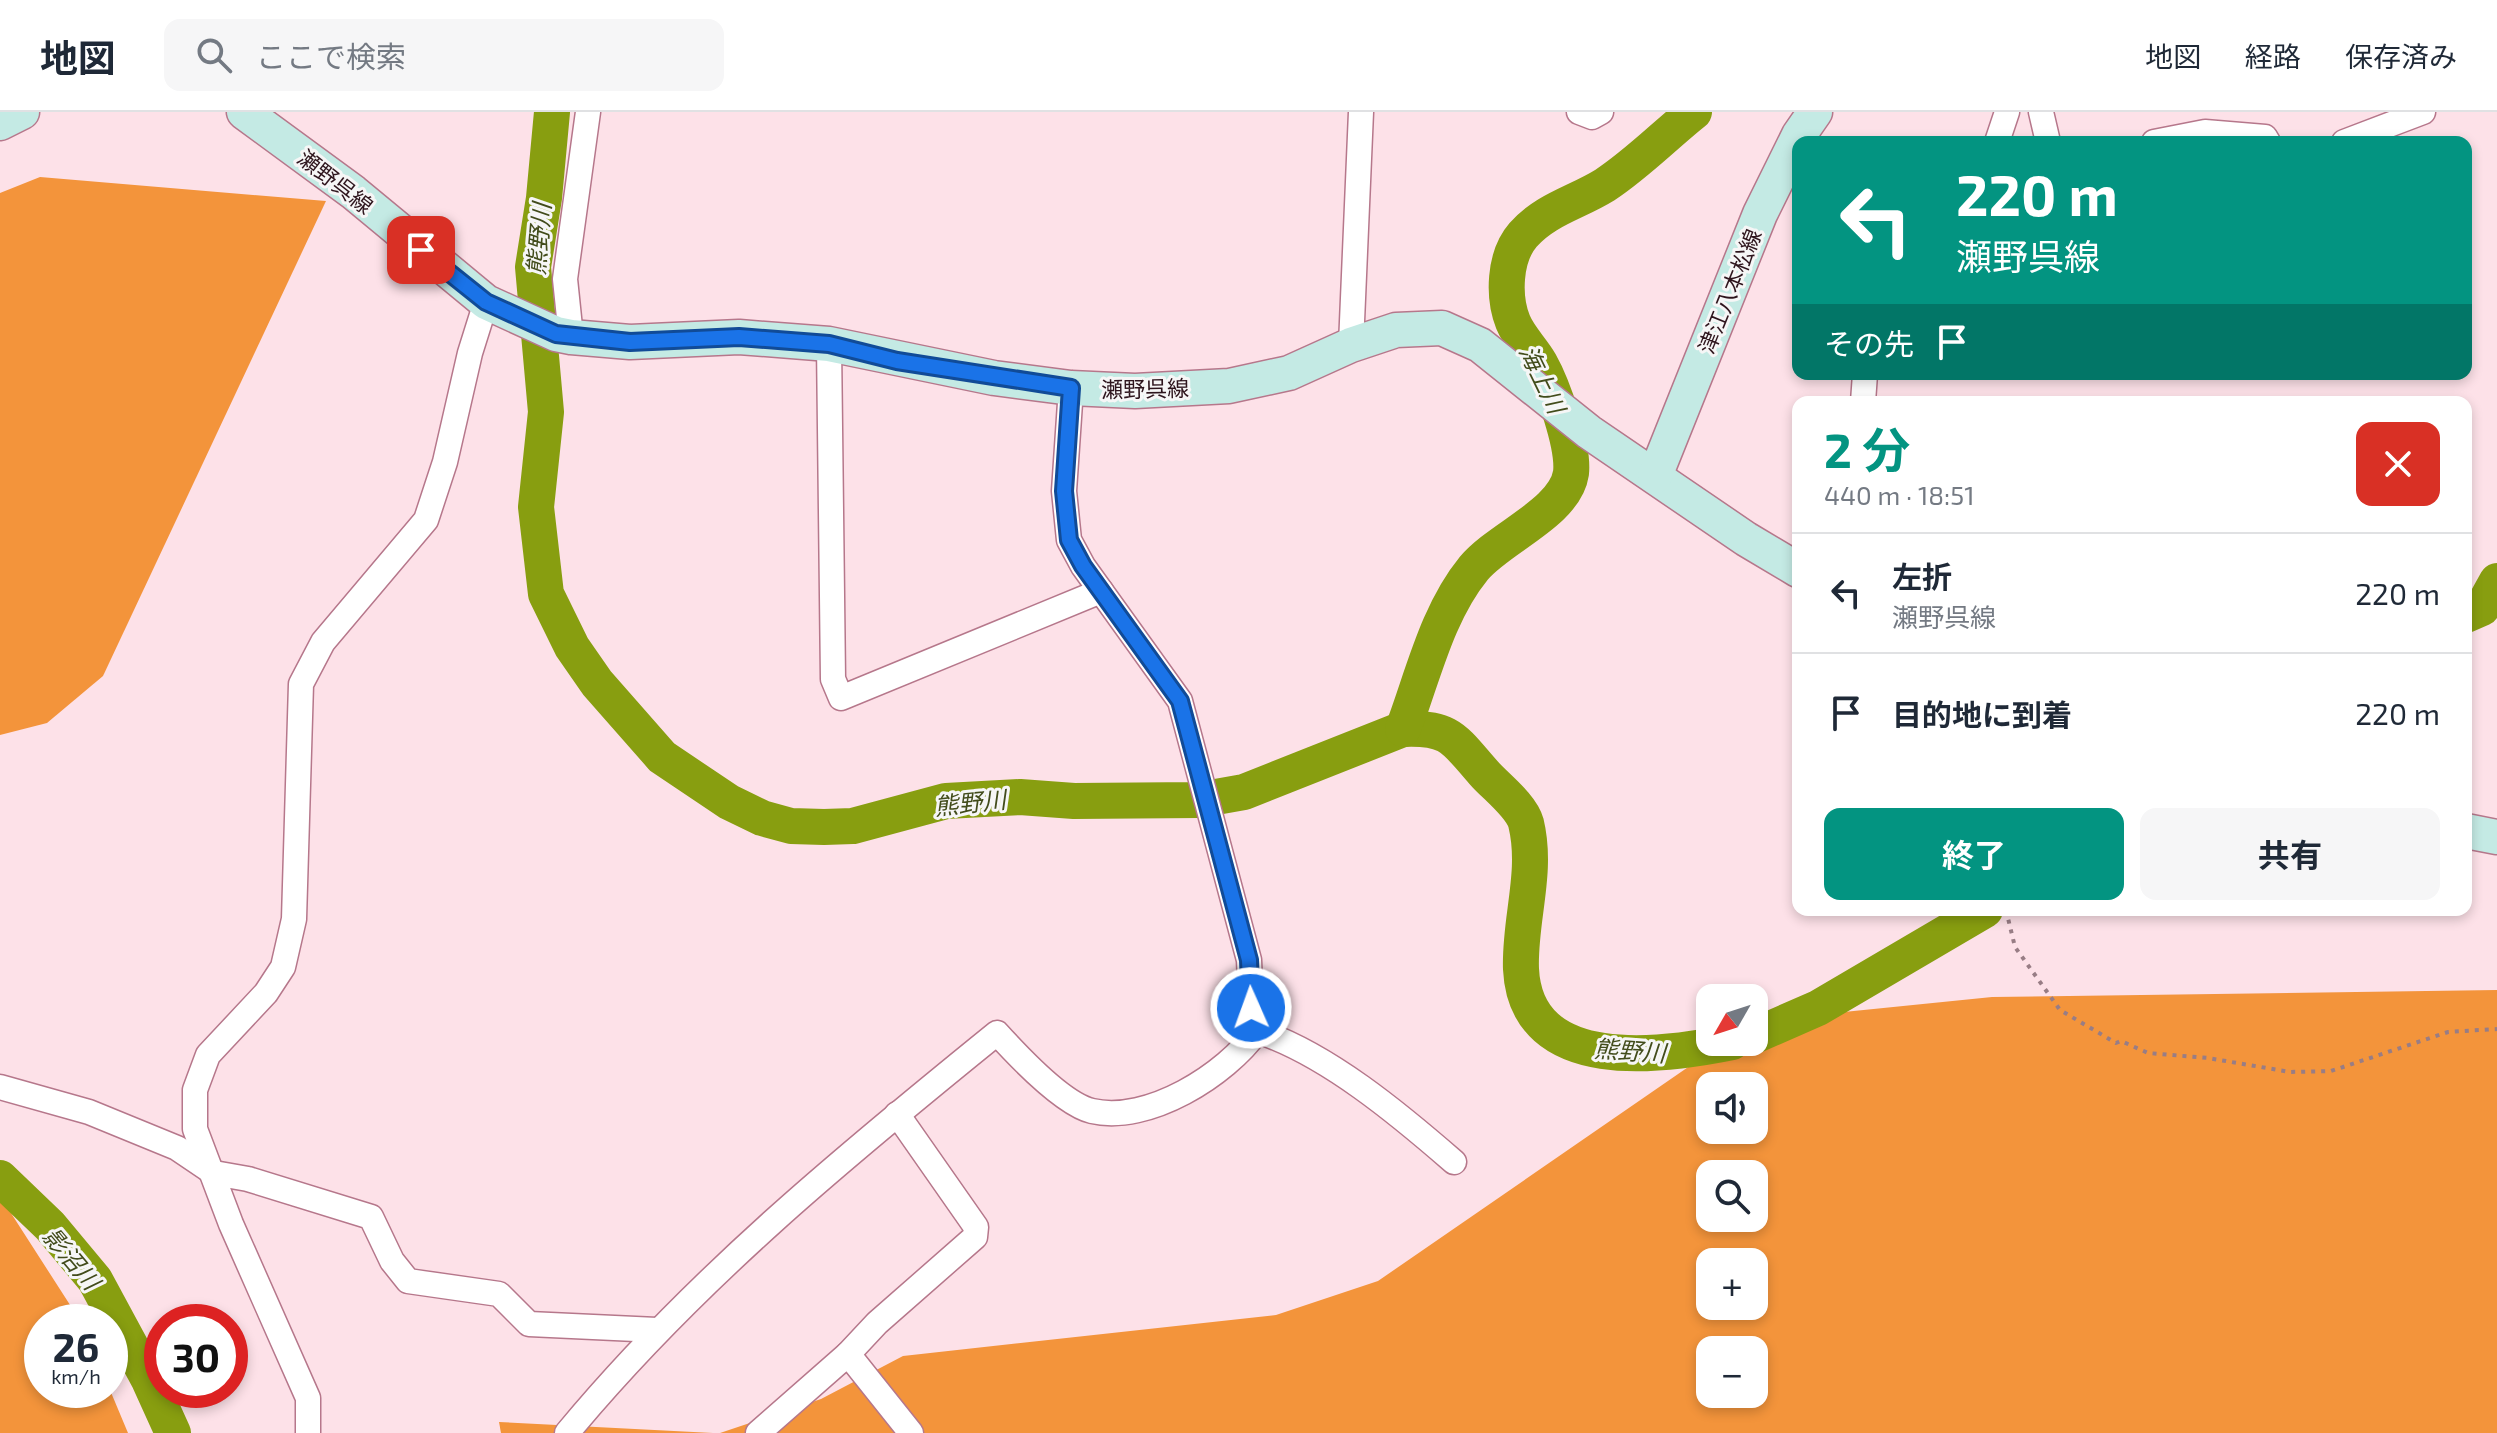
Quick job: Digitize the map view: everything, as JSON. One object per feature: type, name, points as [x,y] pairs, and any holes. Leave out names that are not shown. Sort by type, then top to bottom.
[{"type":"main road","points":[[0,123],[22,112]]},
{"type":"main road","name":"瀬野呉線","points":[[244,112],[353,192],[486,302],[564,335],[630,342],[739,337],[829,344],[897,361],[1071,388],[1135,391],[1229,386],[1289,373],[1351,345],[1396,330],[1442,328],[1480,345],[1589,432],[1746,539],[1792,566]]},
{"type":"main road","name":"津江八本松線","points":[[1799,136],[1815,112]]},
{"type":"main road","name":"津江八本松線","points":[[1655,476],[1760,214],[1792,149]]},
{"type":"main road","points":[[2472,832],[2497,837]]},
{"type":"street","points":[[564,335],[565,279],[588,112]]},
{"type":"street","points":[[1351,345],[1361,112]]},
{"type":"street","points":[[1579,112],[1592,117],[1601,112]]},
{"type":"street","points":[[1999,136],[2007,112]]},
{"type":"street","points":[[2041,112],[2047,136]]},
{"type":"street","points":[[2360,136],[2423,112]]},
{"type":"street","points":[[2185,136],[2205,132],[2253,136]]},
{"type":"street","points":[[308,1433],[308,1398],[231,1224],[195,1129],[195,1090],[208,1055],[266,993],[283,967],[294,919],[301,684],[323,642],[426,520],[445,462],[470,353],[486,302]]},
{"type":"street","points":[[829,344],[833,679],[841,698],[1101,591]]},
{"type":"street","points":[[567,1433],[657,1330],[731,1258],[897,1114],[997,1033],[1032,1072],[1090,1111],[1135,1111],[1156,1107],[1188,1090],[1248,1044],[1257,1031],[1251,1008],[1249,960],[1180,701],[1101,591],[1069,540],[1064,491],[1071,388]]},
{"type":"street","points":[[1257,1031],[1284,1040],[1396,1112],[1454,1162]]},
{"type":"street","points":[[0,1087],[89,1112],[177,1148],[214,1173],[248,1179],[371,1217],[392,1261],[408,1281],[499,1294],[529,1324],[657,1330]]},
{"type":"street","points":[[758,1433],[975,1237],[976,1227],[897,1114]]},
{"type":"street","points":[[848,1354],[911,1433]]},
{"type":"path","points":[[2007,916],[2015,947],[2060,1010],[2116,1043],[2121,1041],[2148,1053],[2208,1058],[2290,1072],[2331,1071],[2448,1032],[2497,1029]]},
{"type":"shaded area","points":[[40,177],[326,201],[103,676],[47,723],[0,735],[0,193]]},
{"type":"shaded area","points":[[2497,990],[2497,1433],[720,1433],[821,1399],[903,1356],[1276,1315],[1378,1281],[1704,1056],[1768,1056],[1768,1034],[1834,1013],[1992,997]]},
{"type":"shaded area","points":[[0,1196],[69,1304],[24,1304],[24,1408],[118,1408],[128,1433],[0,1433]]},
{"type":"shaded area","points":[[499,1422],[713,1433],[501,1433]]},
{"type":"waterway","name":"熊野川","points":[[552,112],[544,198],[533,267],[546,412],[536,507],[546,594],[572,647],[597,683],[662,757],[729,802],[762,818],[791,826],[853,826],[946,801],[1020,797],[1074,801],[1199,800],[1244,792],[1403,729],[1431,730],[1457,743],[1513,803],[1526,823],[1530,860],[1521,969],[1529,1003],[1546,1028],[1572,1043],[1602,1051],[1671,1052],[1696,1048]]},
{"type":"waterway","name":"海上川","points":[[1403,729],[1432,646],[1461,586],[1485,557],[1557,500],[1571,473],[1566,432],[1551,386],[1510,312],[1507,277],[1512,254],[1532,226],[1617,177],[1694,112]]},
{"type":"waterway","name":"熊野川","points":[[2472,612],[2482,608],[2497,581]]},
{"type":"waterway","name":"熊野川","points":[[1768,1030],[1818,1008],[1975,916]]},
{"type":"waterway","name":"影沼川","points":[[0,1178],[50,1226],[95,1280],[149,1380],[173,1433]]},
{"type":"route","points":[[421,250],[486,302],[556,334],[630,342],[739,337],[829,344],[897,361],[1071,388],[1064,491],[1069,540],[1083,566],[1180,701],[1249,960],[1251,1008]]}]
